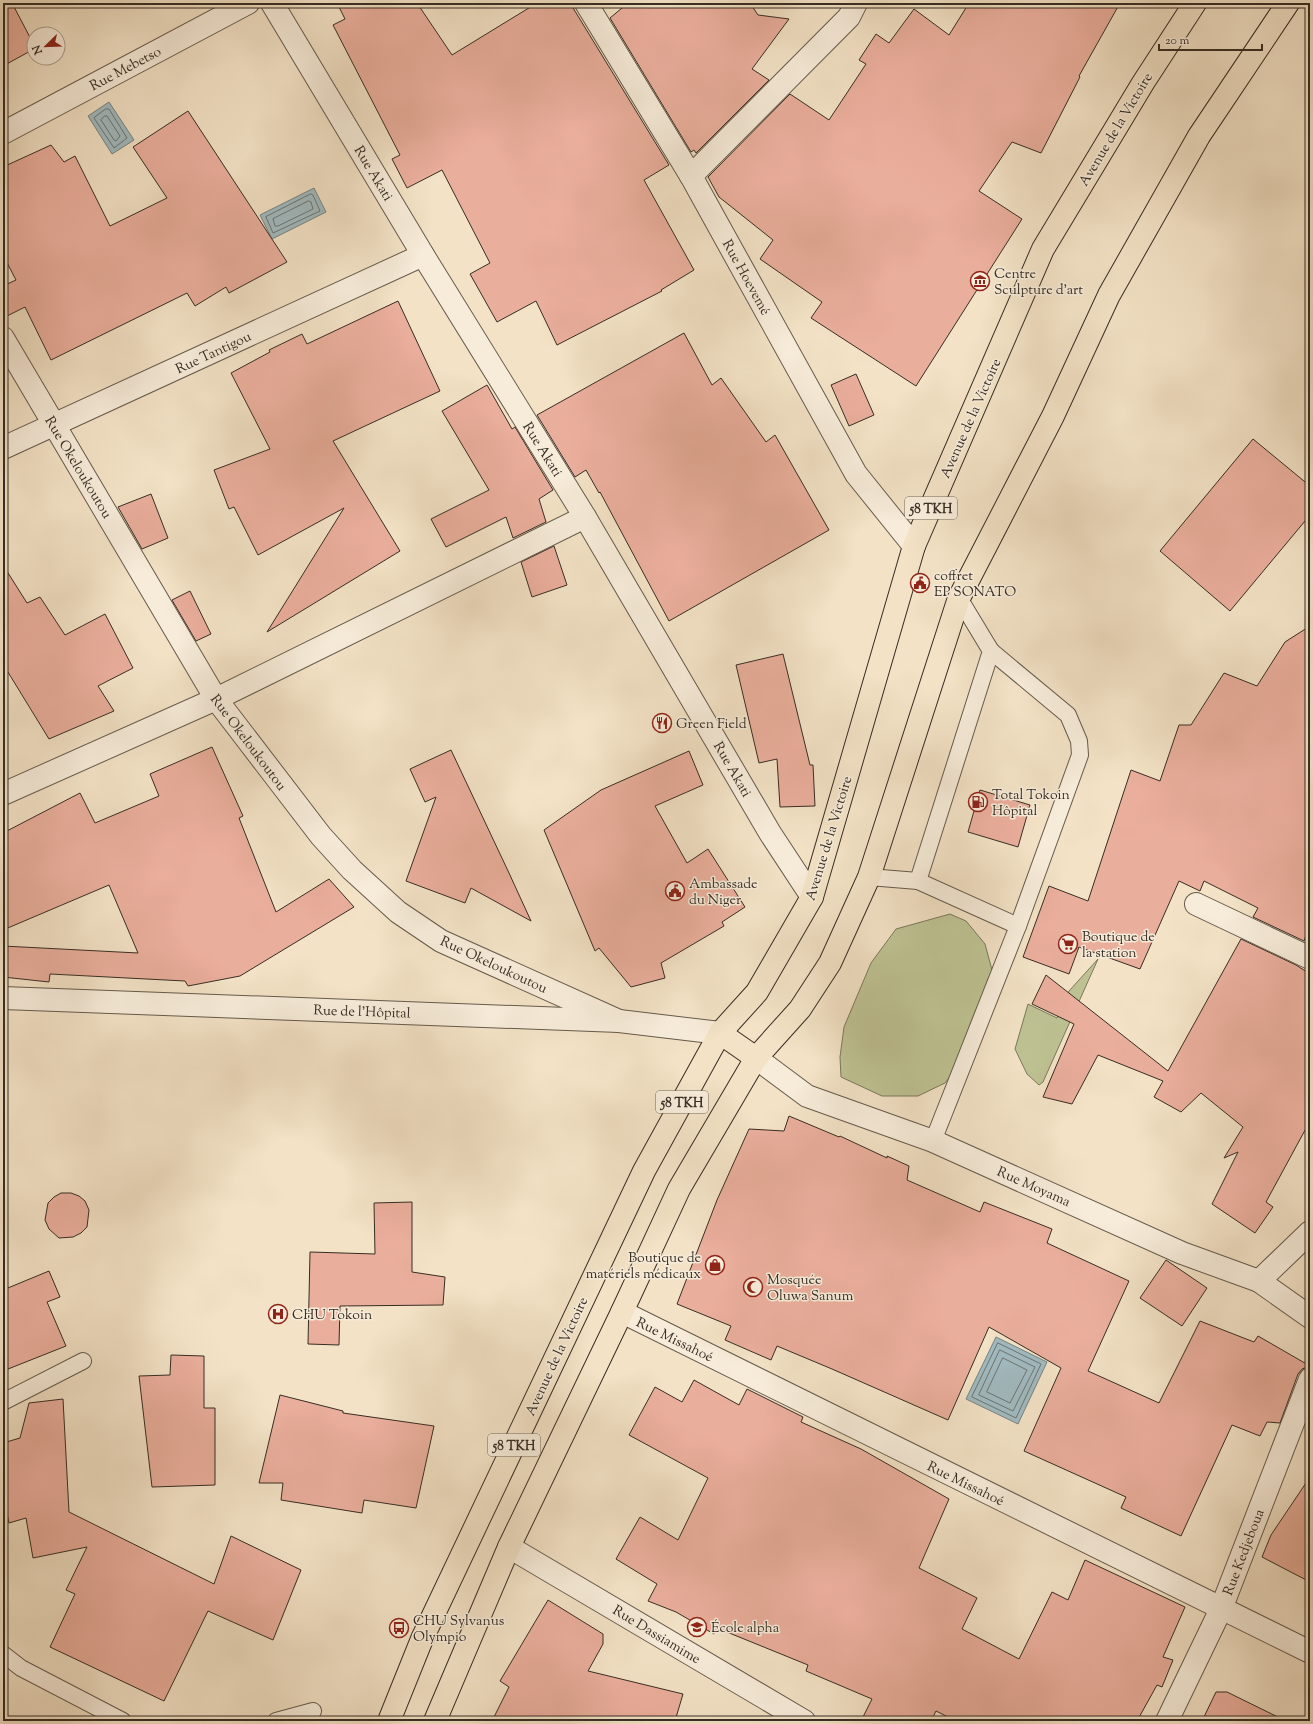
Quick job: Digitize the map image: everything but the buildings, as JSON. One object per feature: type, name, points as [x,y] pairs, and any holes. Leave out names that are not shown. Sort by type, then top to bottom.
[{"type":"highway","name":"Avenue de la Victoire","points":[[389,1721],[422,1639],[644,1171],[720,1034],[757,992],[812,897],[914,546],[1044,249],[1143,83],[1195,3]]},
{"type":"highway","name":"58 TKH","points":[[435,1721],[509,1547],[622,1312],[679,1189],[756,1058],[800,1009],[830,964],[870,877],[959,598],[1052,416],[1109,295],[1199,136],[1288,3]]},
{"type":"highway","points":[[720,1034],[756,1058]]},
{"type":"street","name":"Rue Mebetso","points":[[3,133],[248,3]]},
{"type":"street","name":"Rue Akati","points":[[272,3],[423,255],[585,517],[770,833],[812,897]]},
{"type":"street","name":"Rue Hoevemé","points":[[586,3],[691,176],[856,474],[914,546]]},
{"type":"street","points":[[691,176],[849,17],[856,3]]},
{"type":"street","name":"Rue Tantigou","points":[[3,448],[423,255]]},
{"type":"street","name":"Rue Okeloukoutou","points":[[3,338],[216,699],[321,836],[352,870],[398,912],[441,941],[619,1021]]},
{"type":"street","points":[[3,794],[216,699],[585,517]]},
{"type":"street","points":[[1196,904],[1310,958]]},
{"type":"street","name":"Rue de l'Hôpital","points":[[3,998],[619,1021],[720,1034]]},
{"type":"street","name":"Rue Moyama","points":[[756,1058],[807,1096],[933,1141],[1182,1253],[1259,1281],[1310,1317]]},
{"type":"street","points":[[1259,1281],[1310,1232]]},
{"type":"street","name":"Rue Missahoé","points":[[622,1312],[1310,1652]]},
{"type":"street","name":"Rue Kedjeboua","points":[[1167,1721],[1221,1609],[1310,1379]]},
{"type":"street","name":"Rue Dassiamime","points":[[509,1547],[804,1721]]},
{"type":"lane","points":[[933,1141],[1018,926],[1080,755],[1079,741],[1068,716],[991,651],[959,598]]},
{"type":"lane","points":[[918,881],[991,651]]},
{"type":"lane","points":[[870,877],[918,881],[1018,926]]},
{"type":"lane","points":[[3,1402],[83,1361]]},
{"type":"lane","points":[[3,1654],[21,1668],[123,1721]]},
{"type":"lane","points":[[276,1721],[314,1711]]},
{"type":"green space","points":[[950,914],[966,921],[985,944],[992,970],[993,987],[959,1065],[945,1083],[918,1096],[882,1096],[841,1077],[840,1057],[844,1027],[871,963],[896,929]]},
{"type":"green space","points":[[1098,959],[1043,1082],[1039,1085],[1027,1074],[1015,1049],[1028,1004],[1057,1018],[1069,991]]},
{"type":"water","points":[[109,102],[134,140],[112,154],[88,116]]},
{"type":"water","points":[[314,188],[326,212],[272,239],[260,215]]},
{"type":"water","points":[[996,1337],[1047,1362],[1018,1424],[966,1399]]},
{"type":"place","name":"Centre Sculpture d'art","points":[[980,281]]},
{"type":"place","name":"coffret EP SONATO","points":[[920,583]]},
{"type":"place","name":"Green Field","points":[[662,723]]},
{"type":"place","name":"Total Tokoin Hôpital","points":[[978,802]]},
{"type":"place","name":"Ambassade du Niger","points":[[675,891]]},
{"type":"place","name":"Boutique de la station","points":[[1068,944]]},
{"type":"place","name":"Boutique de matériels médicaux","points":[[715,1265]]},
{"type":"place","name":"Mosquée Oluwa Sanum","points":[[753,1287]]},
{"type":"place","name":"CHU Tokoin","points":[[278,1314]]},
{"type":"place","name":"École alpha","points":[[697,1627]]},
{"type":"place","name":"CHU Sylvanus Olympio","points":[[399,1628]]}]
